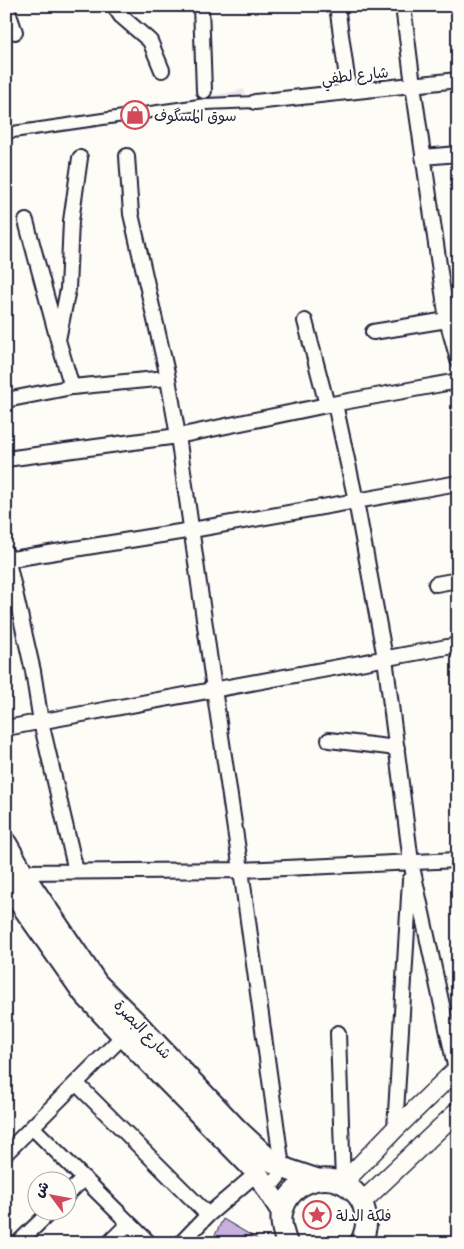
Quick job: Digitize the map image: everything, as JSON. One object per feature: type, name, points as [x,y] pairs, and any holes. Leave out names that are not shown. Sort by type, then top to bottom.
[{"type":"main road","name":"شارع البصرة","points":[[6,843],[17,889],[84,994],[263,1181],[282,1212]]},
{"type":"main road","name":"شارع البصرة","points":[[17,889],[97,983],[237,1129],[268,1158],[296,1174],[343,1183]]},
{"type":"main road","points":[[287,1243],[282,1228],[282,1212],[287,1200],[294,1191],[316,1179]]},
{"type":"main road","points":[[343,1183],[354,1191],[362,1202],[366,1213],[364,1236],[360,1243]]},
{"type":"street","points":[[6,6],[14,32]]},
{"type":"street","points":[[114,6],[121,16],[150,41],[162,70]]},
{"type":"street","points":[[201,6],[204,91]]},
{"type":"street","points":[[337,6],[349,92]]},
{"type":"street","points":[[403,6],[423,157],[458,360]]},
{"type":"street","name":"شارع لطفي","points":[[255,102],[458,80]]},
{"type":"street","points":[[6,133],[206,104],[255,102]]},
{"type":"street","points":[[423,157],[458,154]]},
{"type":"street","points":[[127,156],[131,214],[168,378],[178,436],[282,1167],[278,1177],[263,1181],[208,1215],[181,1243]]},
{"type":"street","points":[[58,340],[68,289],[71,221],[80,158]]},
{"type":"street","points":[[26,221],[72,386]]},
{"type":"street","points":[[373,332],[452,317]]},
{"type":"street","points":[[306,320],[331,404],[356,501],[385,658],[412,862],[457,1069],[343,1183]]},
{"type":"street","points":[[6,400],[72,386],[168,378]]},
{"type":"street","points":[[6,459],[178,436],[331,404],[458,381]]},
{"type":"street","points":[[76,871],[41,722],[33,671],[7,557],[192,530],[458,483]]},
{"type":"street","points":[[436,584],[458,580]]},
{"type":"street","points":[[6,728],[458,644]]},
{"type":"street","points":[[329,740],[397,748]]},
{"type":"street","points":[[17,889],[76,871],[241,870],[458,860]]},
{"type":"street","points":[[395,1129],[412,862]]},
{"type":"street","points":[[338,1034],[343,1183]]},
{"type":"street","points":[[6,1153],[123,1036]]},
{"type":"street","points":[[76,1083],[208,1215]]},
{"type":"street","points":[[362,1202],[458,1111]]},
{"type":"street","points":[[32,1127],[149,1243]]},
{"type":"street","points":[[78,1184],[84,1178]]},
{"type":"street","points":[[18,1243],[40,1222]]},
{"type":"street","points":[[109,1243],[129,1223]]},
{"type":"shaded area","name":"سوق المسگوف","points":[[244,89],[246,106],[222,106],[132,120],[90,129],[6,139],[6,129],[133,110]]},
{"type":"building","points":[[223,1219],[264,1243],[211,1243]]},
{"type":"place","name":"سوق المسگوف","points":[[135,115]]},
{"type":"place","name":"فلكة الدلة","points":[[317,1215]]}]
